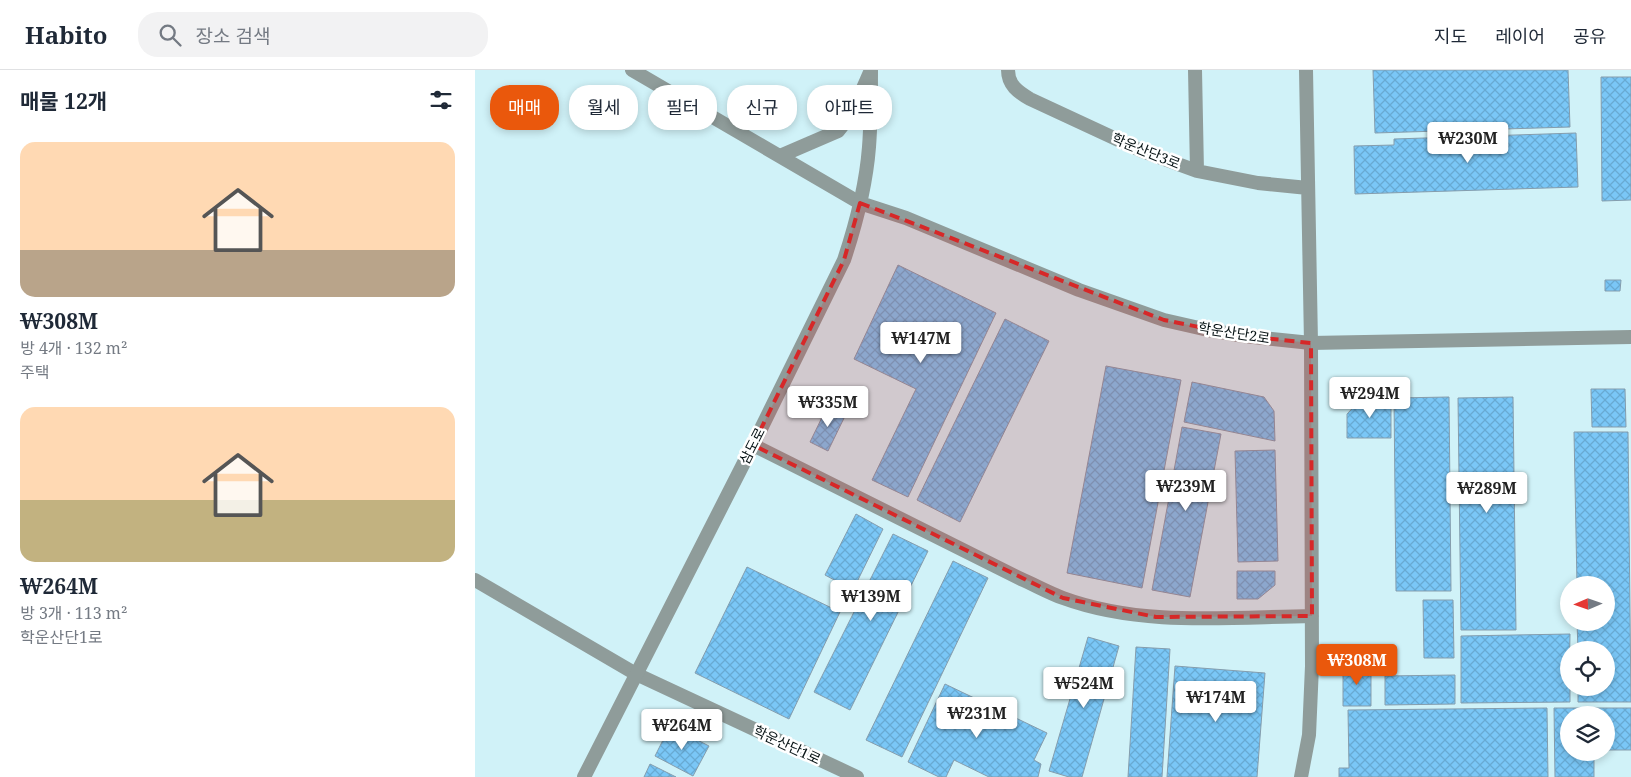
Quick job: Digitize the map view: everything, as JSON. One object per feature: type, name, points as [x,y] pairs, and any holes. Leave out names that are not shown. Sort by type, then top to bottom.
[{"type":"street","name":"학운산단2로","points":[[632,70],[860,203],[905,218],[1079,290],[1164,320],[1235,335],[1311,343],[1631,337]]},
{"type":"street","points":[[779,156],[838,131],[861,93],[871,70]]},
{"type":"street","name":"삼도로","points":[[584,777],[753,445],[844,260],[855,229],[869,147],[871,70]]},
{"type":"street","name":"학운산단3로","points":[[1008,70],[1011,84],[1017,91],[1030,99],[1142,152],[1197,171],[1258,183],[1308,188]]},
{"type":"street","points":[[1195,70],[1197,171]]},
{"type":"street","points":[[1301,777],[1306,758],[1311,708],[1311,343],[1306,70]]},
{"type":"street","points":[[753,445],[1021,579],[1063,598],[1127,614],[1156,617],[1311,616]]},
{"type":"street","name":"학운산단1로","points":[[475,580],[636,674],[857,777]]},
{"type":"highlighted area","points":[[860,203],[1164,320],[1244,336],[1311,343],[1312,616],[1156,617],[1063,598],[753,445],[844,260]]},
{"type":"building","points":[[1373,70],[1568,70],[1570,127],[1375,133]]},
{"type":"building","points":[[1601,77],[1631,77],[1631,200],[1602,201]]},
{"type":"building","points":[[1576,133],[1578,187],[1355,194],[1354,146],[1394,145],[1394,139]]},
{"type":"building","points":[[898,265],[996,313],[908,497],[872,480],[916,389],[854,359]]},
{"type":"building","points":[[1605,280],[1621,280],[1620,291],[1605,291]]},
{"type":"building","points":[[1005,319],[1049,341],[960,522],[917,500]]},
{"type":"building","points":[[1106,366],[1181,380],[1142,588],[1067,573]]},
{"type":"building","points":[[1192,382],[1264,397],[1274,411],[1275,441],[1184,422]]},
{"type":"building","points":[[1591,389],[1625,389],[1626,427],[1592,427]]},
{"type":"building","points":[[1449,397],[1451,591],[1396,591],[1394,398]]},
{"type":"building","points":[[1513,397],[1516,630],[1461,630],[1458,398]]},
{"type":"building","points":[[1362,398],[1391,398],[1391,438],[1347,438],[1347,414]]},
{"type":"building","points":[[828,405],[846,414],[828,451],[810,442]]},
{"type":"building","points":[[1182,427],[1221,434],[1190,597],[1152,590]]},
{"type":"building","points":[[1574,432],[1628,432],[1631,702],[1578,702],[1578,696],[1615,696],[1615,641],[1578,641],[1577,631],[1615,631],[1615,576],[1577,576]]},
{"type":"building","points":[[1275,450],[1278,561],[1238,562],[1235,451]]},
{"type":"building","points":[[856,514],[883,529],[853,590],[825,575]]},
{"type":"building","points":[[893,534],[928,551],[850,710],[814,692]]},
{"type":"building","points":[[953,561],[988,578],[902,757],[866,740]]},
{"type":"building","points":[[747,567],[840,612],[789,719],[695,673]]},
{"type":"building","points":[[1237,571],[1275,571],[1275,585],[1258,599],[1237,599]]},
{"type":"building","points":[[1423,600],[1453,600],[1454,658],[1424,658]]},
{"type":"building","points":[[1570,634],[1570,641],[1560,641],[1560,696],[1570,696],[1570,702],[1461,703],[1461,636]]},
{"type":"building","points":[[1088,637],[1119,646],[1082,777],[1069,777],[1049,771]]},
{"type":"building","points":[[1136,647],[1170,649],[1162,777],[1128,777]]},
{"type":"building","points":[[1343,665],[1371,665],[1371,706],[1343,706]]},
{"type":"building","points":[[1175,666],[1265,673],[1257,777],[1167,777]]},
{"type":"building","points":[[1455,675],[1455,704],[1385,705],[1385,676]]},
{"type":"building","points":[[945,684],[1047,733],[1034,760],[1041,764],[1038,777],[989,777],[954,760],[946,777],[939,777],[908,762]]},
{"type":"building","points":[[1547,708],[1548,777],[1339,777],[1339,768],[1349,768],[1348,710]]},
{"type":"building","points":[[1554,708],[1560,708],[1560,761],[1594,761],[1594,777],[1555,777]]},
{"type":"building","points":[[1615,708],[1631,708],[1631,750],[1615,750]]},
{"type":"building","points":[[670,726],[709,746],[693,776],[655,756]]},
{"type":"building","points":[[650,764],[676,777],[644,777]]}]
